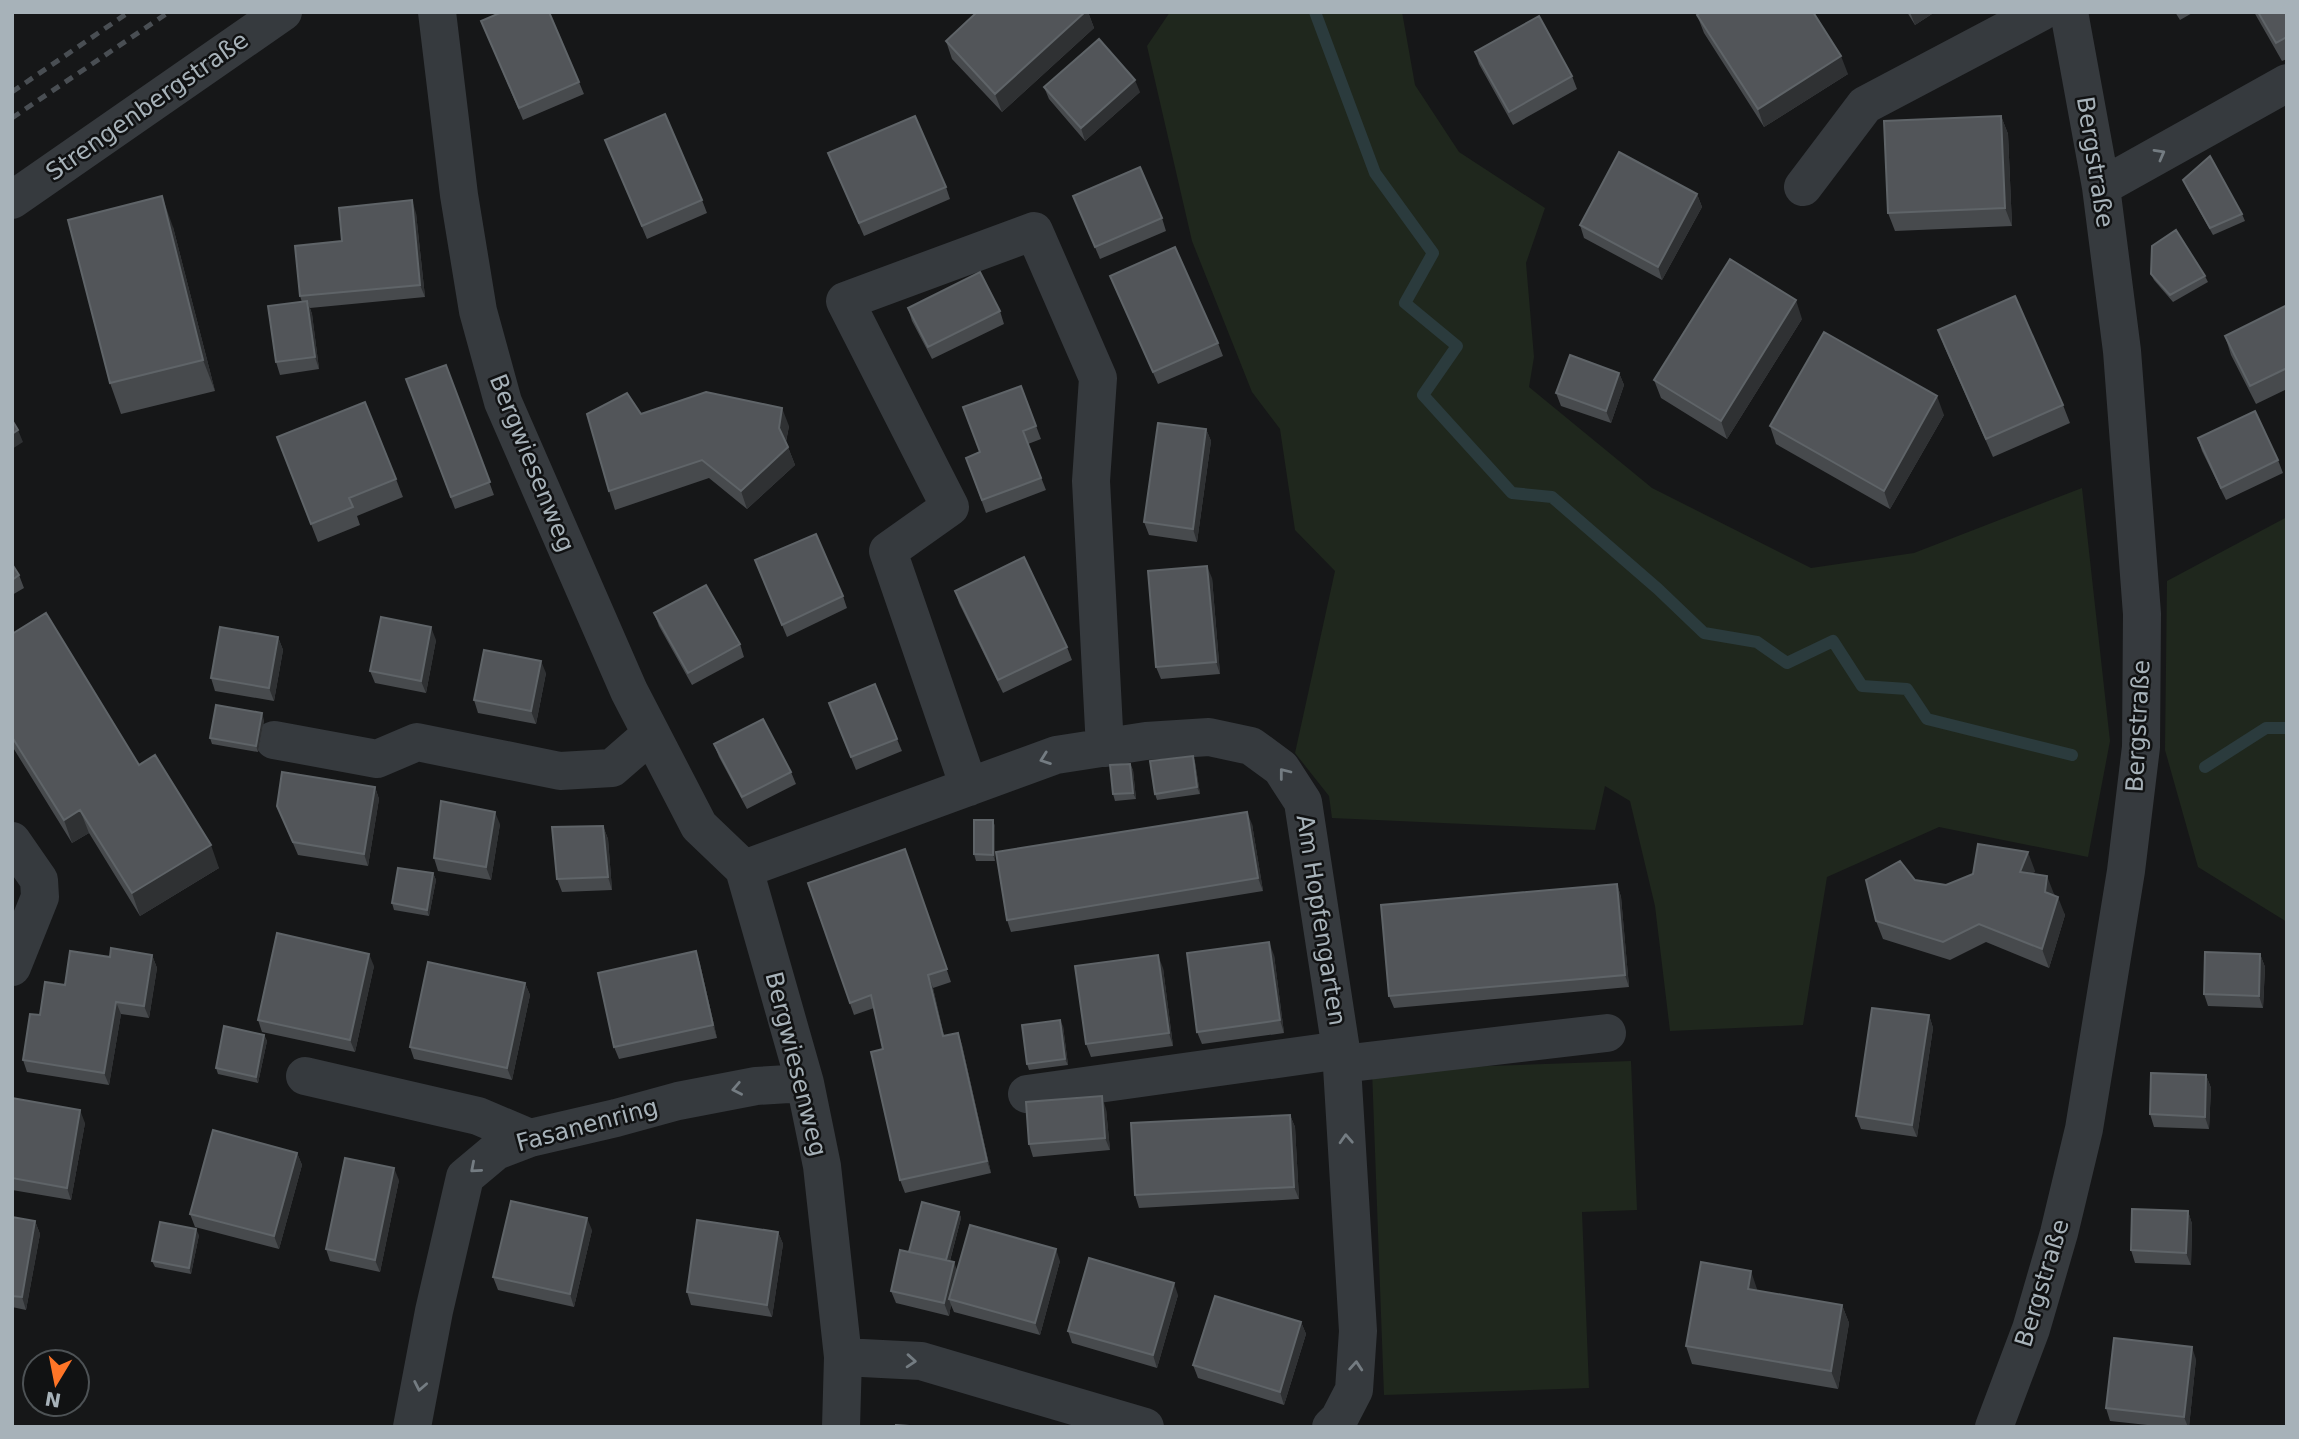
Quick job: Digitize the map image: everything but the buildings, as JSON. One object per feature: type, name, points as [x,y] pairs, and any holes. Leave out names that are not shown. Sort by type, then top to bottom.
[{"type":"street","name":"Strengenbergstraße","points":[[12,200],[283,12]]},
{"type":"street","name":"Bergwiesenweg","points":[[436,12],[459,195],[478,311],[503,402],[629,691],[651,734],[699,826],[744,869],[805,1083],[822,1166],[843,1357],[841,1427]]},
{"type":"street","points":[[1803,187],[1865,105],[2041,12]]},
{"type":"street","name":"Bergstraße","points":[[1994,1427],[2031,1329],[2059,1233],[2084,1129],[2126,871],[2141,747],[2142,614],[2122,351],[2101,187],[2069,12]]},
{"type":"street","points":[[2101,187],[2287,83]]},
{"type":"street","points":[[969,787],[888,551],[950,507],[845,302],[1034,232],[1098,378],[1091,481],[1105,748]]},
{"type":"street","points":[[274,740],[377,759],[417,742],[560,771],[612,768],[651,734]]},
{"type":"street","name":"Am Hopfengarten","points":[[744,869],[1056,755],[1146,741],[1209,737],[1251,746],[1282,768],[1303,802],[1341,1057],[1359,1331],[1354,1390],[1339,1419],[1331,1427]]},
{"type":"street","points":[[12,841],[39,880],[40,897],[12,967]]},
{"type":"street","points":[[1027,1094],[1341,1057],[1607,1033]]},
{"type":"street","points":[[304,1076],[478,1116],[530,1138]]},
{"type":"street","name":"Fasanenring","points":[[412,1427],[434,1311],[465,1177],[496,1151],[530,1138],[678,1101],[757,1086],[805,1083]]},
{"type":"street","points":[[843,1357],[921,1361],[1145,1427]]},
{"type":"green space","points":[[1170,12],[1402,12],[1415,85],[1459,152],[1545,208],[1526,263],[1534,357],[1529,387],[1652,488],[1811,568],[1914,553],[2082,488],[2110,741],[2088,857],[1939,827],[1827,877],[1803,1025],[1670,1031],[1655,906],[1630,801],[1605,786],[1595,830],[1332,818],[1329,796],[1295,753],[1335,571],[1295,530],[1280,429],[1252,392],[1192,241],[1147,46]]},
{"type":"green space","points":[[2287,517],[2287,922],[2198,867],[2165,750],[2167,581]]},
{"type":"green space","points":[[1631,1061],[1637,1210],[1582,1212],[1589,1388],[1384,1395],[1372,1070]]},
{"type":"waterway","points":[[1315,12],[1375,173],[1433,253],[1405,303],[1457,346],[1423,395],[1512,493],[1552,497],[1658,589],[1704,633],[1757,642],[1787,663],[1833,641],[1862,686],[1907,689],[1927,719],[2072,755]]},
{"type":"waterway","points":[[2205,767],[2266,728],[2287,728]]},
{"type":"railway","points":[[12,92],[129,12]]},
{"type":"railway","points":[[12,118],[169,12]]}]
